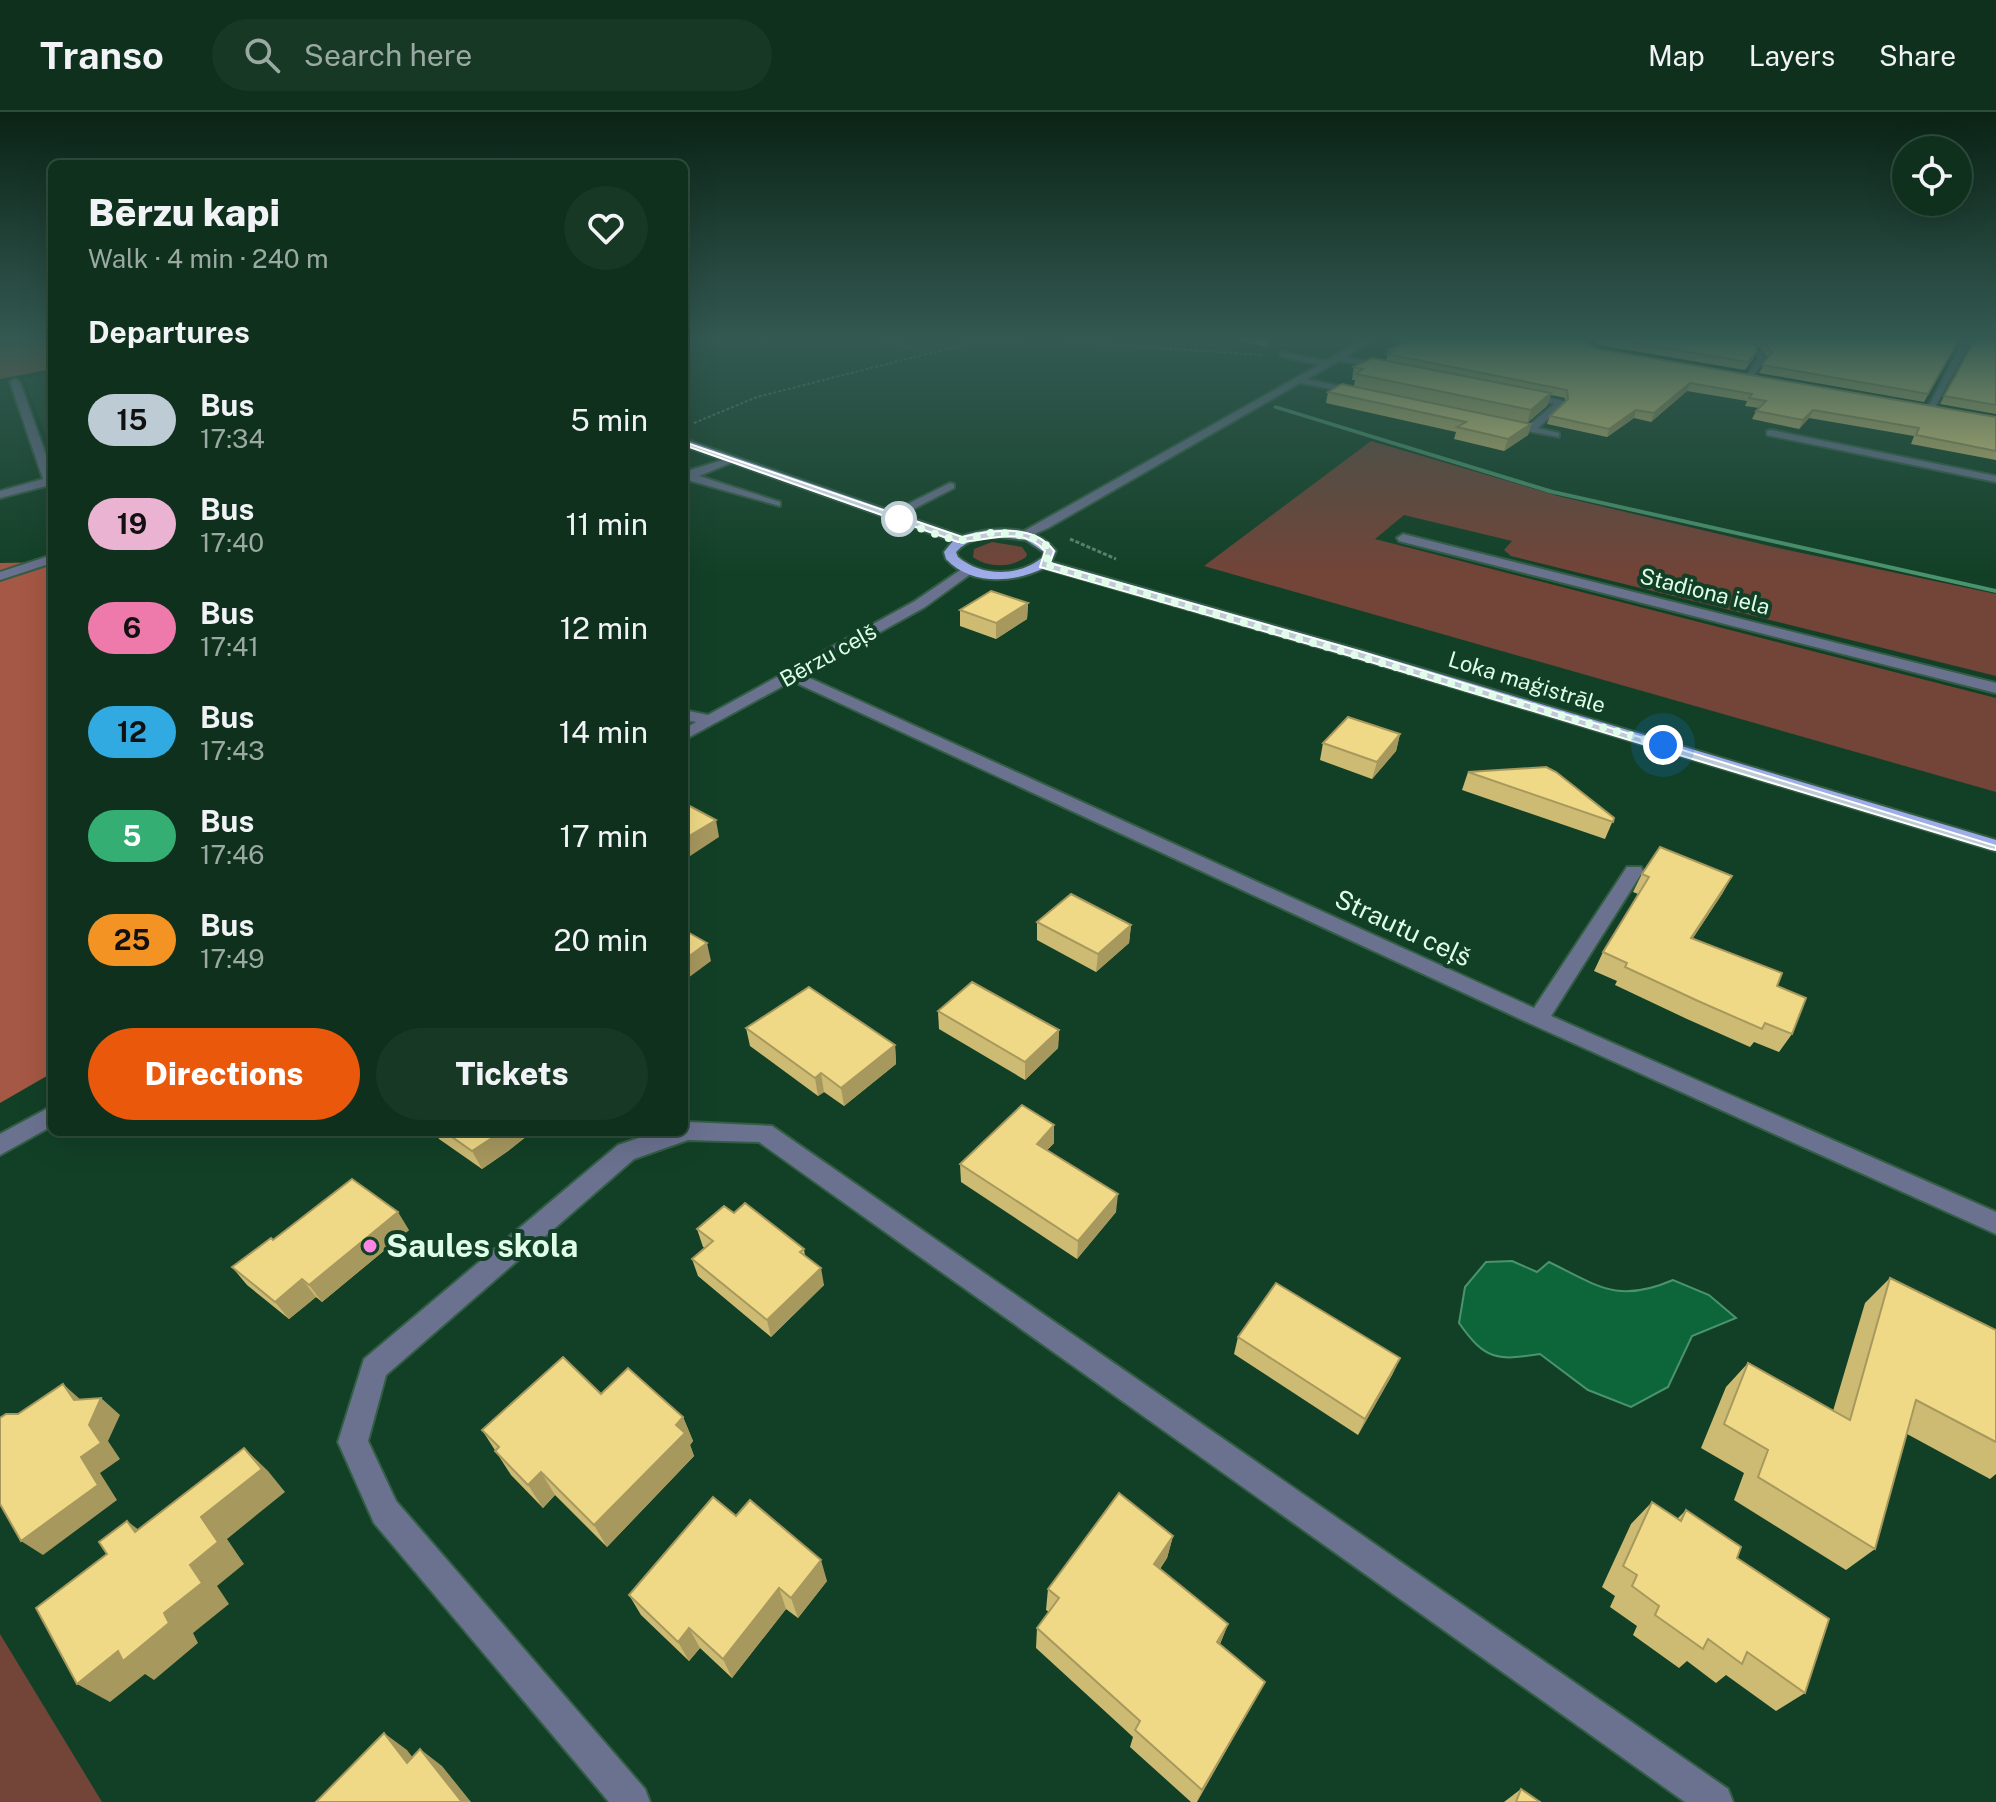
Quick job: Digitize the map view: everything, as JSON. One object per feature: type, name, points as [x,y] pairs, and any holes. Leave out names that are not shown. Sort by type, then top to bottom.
[{"type":"main road","points":[[688,443],[962,540]]},
{"type":"main road","points":[[970,570],[952,559],[950,552],[962,540],[990,533],[1023,535],[1045,544],[1050,551],[1049,558],[1043,564]]},
{"type":"main road","name":"Loka maģistrāle","points":[[970,570],[1010,574],[1043,564],[1358,654],[1996,846]]},
{"type":"street","points":[[27,417],[48,476]]},
{"type":"street","points":[[1023,535],[1235,417]]},
{"type":"street","points":[[1530,430],[1545,417]]},
{"type":"street","points":[[1495,422],[1555,435]]},
{"type":"street","points":[[1771,433],[1996,479]]},
{"type":"street","points":[[688,475],[733,460]]},
{"type":"street","points":[[688,477],[776,504]]},
{"type":"street","points":[[0,495],[48,485]]},
{"type":"street","points":[[890,516],[950,486]]},
{"type":"street","name":"Stadiona iela","points":[[1403,538],[1996,688]]},
{"type":"street","points":[[0,576],[48,560]]},
{"type":"street","name":"Bērzu ceļš","points":[[688,732],[938,593],[970,570]]},
{"type":"street","name":"Strautu ceļš","points":[[791,675],[1538,1019],[1996,1223]]},
{"type":"street","points":[[688,716],[708,720]]},
{"type":"street","points":[[1538,1019],[1634,871]]},
{"type":"street","points":[[0,1146],[48,1117]]},
{"type":"street","points":[[688,1131],[764,1133],[1715,1802]]},
{"type":"street","points":[[632,1802],[385,1512],[353,1442],[374,1368],[626,1152],[673,1136]]},
{"type":"shaded area","points":[[39,417],[48,417],[48,440]]},
{"type":"shaded area","points":[[1371,441],[1558,496],[1778,548],[1996,594],[1996,676],[1511,556],[1504,550],[1512,541],[1404,515],[1375,539],[1996,698],[1996,792],[1204,566]]},
{"type":"shaded area","points":[[992,542],[1022,547],[1026,557],[999,565],[973,557],[974,549]]},
{"type":"shaded area","points":[[48,562],[48,1075],[0,1103],[0,563]]},
{"type":"shaded area","points":[[1512,1261],[1537,1272],[1549,1262],[1595,1285],[1623,1291],[1637,1291],[1673,1280],[1709,1295],[1736,1318],[1692,1336],[1668,1387],[1631,1407],[1588,1390],[1540,1354],[1513,1357],[1493,1355],[1468,1335],[1459,1323],[1465,1287],[1486,1262]]},
{"type":"shaded area","points":[[0,1634],[102,1802],[0,1802]]},
{"type":"building","points":[[1442,417],[1497,417],[1531,424],[1508,439],[1457,427],[1466,422]]},
{"type":"building","points":[[1554,417],[1626,417],[1609,429]]},
{"type":"building","points":[[1853,417],[1996,417],[1996,451],[1916,435],[1919,428]]},
{"type":"building","points":[[991,591],[1028,603],[996,623],[960,610]]},
{"type":"building","points":[[1348,717],[1400,734],[1377,762],[1323,743]]},
{"type":"building","points":[[1546,767],[1614,818],[1613,822],[1468,772]]},
{"type":"building","points":[[688,805],[716,820],[688,837]]},
{"type":"building","points":[[1660,847],[1732,876],[1691,938],[1782,973],[1777,986],[1806,998],[1792,1034],[1765,1023],[1762,1029],[1625,967],[1627,963],[1603,952],[1649,877],[1642,874]]},
{"type":"building","points":[[1071,894],[1131,925],[1098,954],[1037,922]]},
{"type":"building","points":[[688,932],[707,943],[688,957]]},
{"type":"building","points":[[972,982],[1059,1030],[1025,1062],[938,1011]]},
{"type":"building","points":[[809,987],[895,1045],[841,1088],[821,1073],[815,1078],[746,1028]]},
{"type":"building","points":[[1022,1105],[1054,1125],[1037,1144],[1118,1194],[1078,1241],[960,1164]]},
{"type":"building","points":[[451,1136],[495,1136],[472,1151]]},
{"type":"building","points":[[352,1179],[398,1212],[309,1285],[302,1279],[275,1302],[232,1267],[271,1238],[273,1240]]},
{"type":"building","points":[[745,1203],[804,1249],[800,1252],[821,1268],[767,1320],[692,1259],[713,1241],[697,1229],[724,1206],[734,1213]]},
{"type":"building","points":[[1890,1278],[1996,1330],[1996,1442],[1916,1400],[1875,1549],[1758,1477],[1768,1450],[1724,1424],[1748,1363],[1850,1420]]},
{"type":"building","points":[[1276,1283],[1400,1358],[1365,1419],[1238,1337]]},
{"type":"building","points":[[563,1357],[601,1394],[628,1368],[683,1417],[676,1425],[685,1433],[594,1525],[541,1472],[528,1485],[495,1451],[499,1447],[482,1430]]},
{"type":"building","points":[[63,1384],[74,1400],[101,1398],[89,1425],[101,1443],[81,1457],[98,1485],[21,1541],[0,1504],[0,1418],[6,1414],[18,1414]]},
{"type":"building","points":[[244,1448],[262,1469],[201,1517],[218,1542],[190,1565],[202,1583],[164,1613],[169,1623],[123,1661],[118,1651],[77,1684],[36,1608],[107,1554],[99,1542],[127,1521],[135,1532]]},
{"type":"building","points":[[1119,1493],[1173,1536],[1154,1564],[1228,1624],[1217,1642],[1265,1682],[1202,1790],[1135,1730],[1140,1721],[1037,1628],[1059,1598],[1048,1589]]},
{"type":"building","points":[[713,1497],[736,1516],[750,1500],[821,1560],[791,1598],[779,1588],[723,1659],[689,1628],[678,1642],[629,1595]]},
{"type":"building","points":[[1652,1502],[1681,1521],[1686,1510],[1741,1547],[1737,1558],[1829,1619],[1805,1693],[1747,1652],[1742,1664],[1708,1639],[1703,1649],[1655,1615],[1659,1606],[1632,1586],[1637,1575],[1623,1566]]},
{"type":"building","points":[[384,1733],[407,1763],[420,1749],[462,1802],[316,1802]]},
{"type":"building","points":[[1521,1789],[1540,1802],[1516,1802]]},
{"type":"waterway","points":[[1307,417],[1551,492],[1996,591]]},
{"type":"bus line","name":"15","points":[[688,443],[931,531],[962,540],[990,533],[1023,535],[1045,544],[1050,551],[1049,558],[1043,564],[1358,654],[1996,846]]},
{"type":"place","name":"Saules skola","points":[[370,1246]]},
{"type":"route","points":[[899,519],[890,516],[931,531],[962,540],[990,533],[1023,535],[1045,544],[1050,551],[1049,558],[1043,564],[1663,745]]}]
